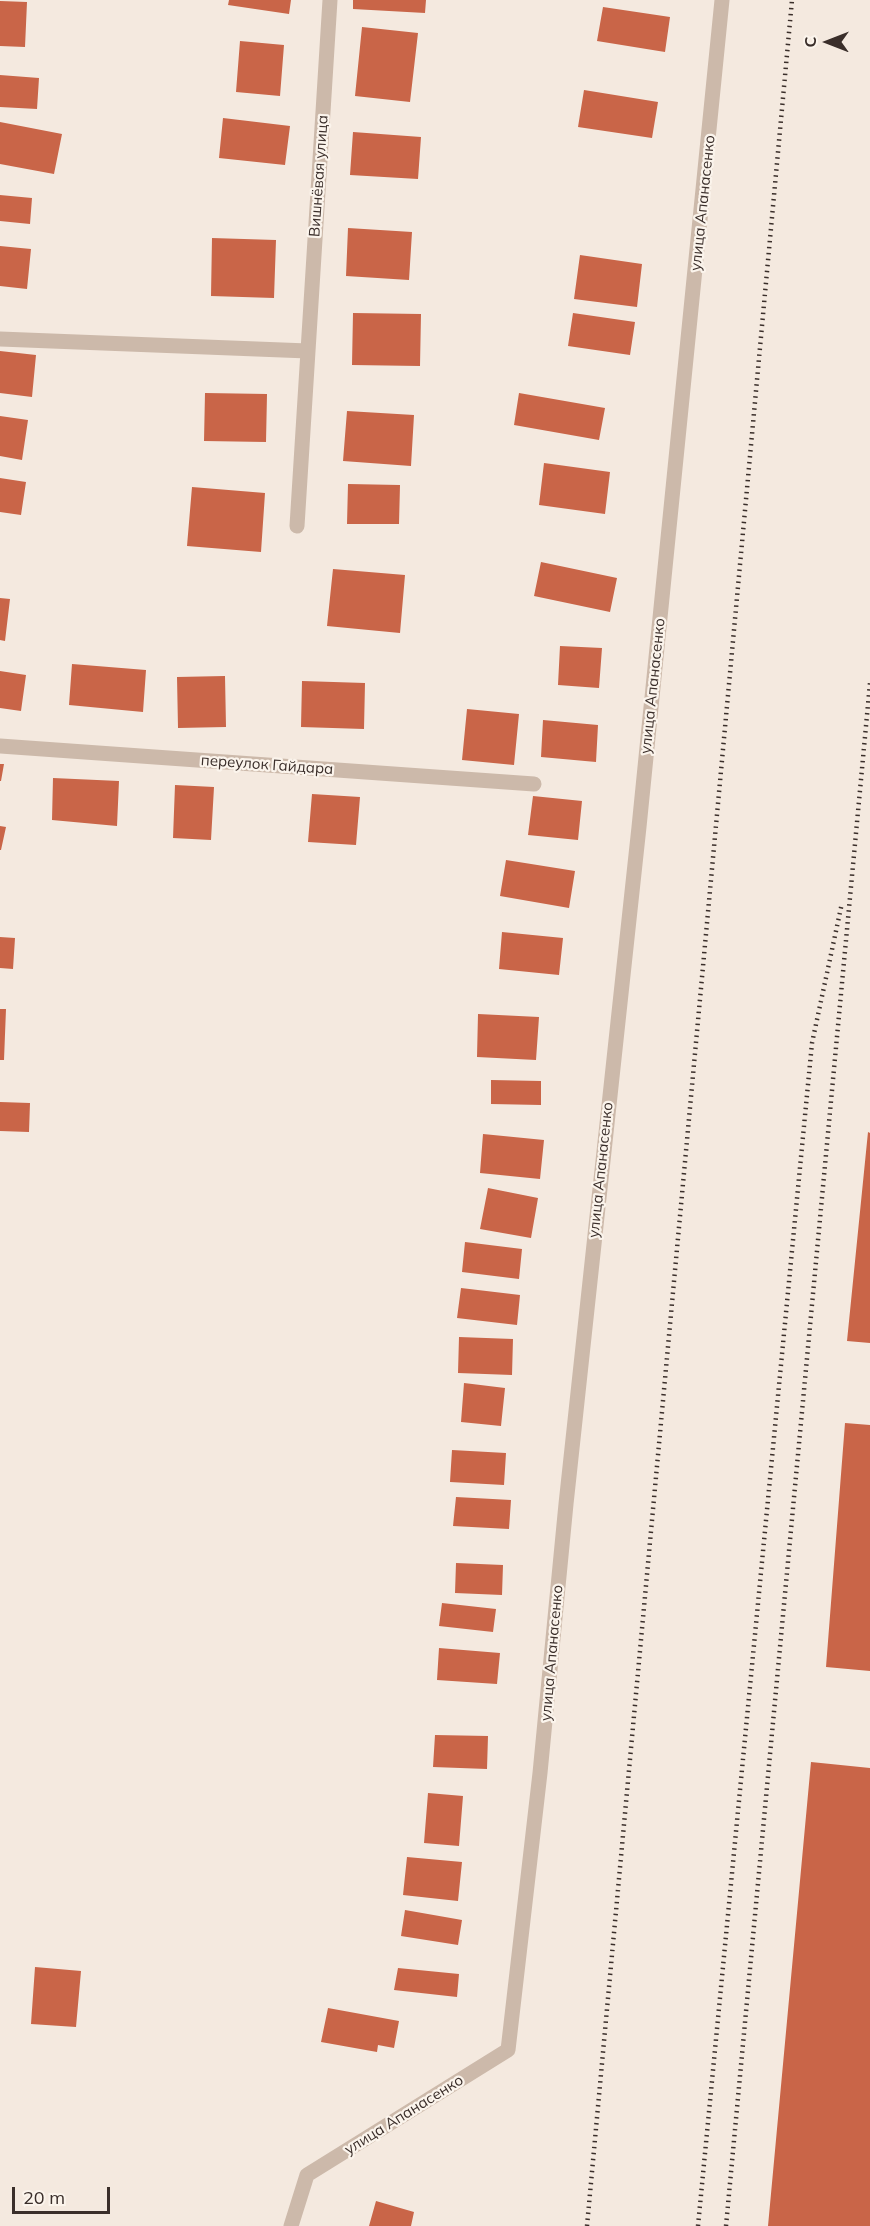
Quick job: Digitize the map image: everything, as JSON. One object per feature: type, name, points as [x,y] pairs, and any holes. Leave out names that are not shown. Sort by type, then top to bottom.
[{"type":"street","name":"Вишнёвая улица","points":[[297,526],[330,0]]},
{"type":"street","name":"улица Апанасенко","points":[[291,2226],[307,2175],[508,2050],[540,1773],[722,0]]},
{"type":"street","points":[[0,339],[308,351]]},
{"type":"street","name":"переулок Гайдара","points":[[0,746],[534,784]]},
{"type":"building","points":[[229,0],[291,0],[289,14],[228,5]]},
{"type":"building","points":[[353,0],[426,0],[425,13],[353,9]]},
{"type":"building","points":[[0,1],[27,2],[25,47],[0,46]]},
{"type":"building","points":[[603,7],[670,17],[665,52],[597,41]]},
{"type":"building","points":[[362,27],[418,33],[410,102],[355,96]]},
{"type":"building","points":[[240,41],[284,45],[280,96],[236,92]]},
{"type":"building","points":[[0,75],[39,78],[37,109],[0,107]]},
{"type":"building","points":[[584,90],[658,102],[652,138],[578,127]]},
{"type":"building","points":[[223,118],[290,126],[285,165],[219,158]]},
{"type":"building","points":[[0,122],[62,134],[54,174],[0,164]]},
{"type":"building","points":[[353,132],[421,137],[418,179],[350,175]]},
{"type":"building","points":[[0,195],[32,198],[30,224],[0,221]]},
{"type":"building","points":[[348,228],[412,232],[409,280],[346,276]]},
{"type":"building","points":[[212,238],[276,240],[274,298],[211,296]]},
{"type":"building","points":[[0,246],[31,249],[27,289],[0,286]]},
{"type":"building","points":[[580,255],[642,264],[637,307],[574,299]]},
{"type":"building","points":[[353,313],[421,314],[420,366],[352,365]]},
{"type":"building","points":[[573,313],[635,322],[630,355],[568,346]]},
{"type":"building","points":[[0,351],[36,355],[32,397],[0,393]]},
{"type":"building","points":[[205,393],[267,394],[266,442],[204,441]]},
{"type":"building","points":[[519,393],[605,408],[599,440],[514,425]]},
{"type":"building","points":[[347,411],[414,415],[411,466],[343,461]]},
{"type":"building","points":[[0,416],[28,420],[22,460],[0,456]]},
{"type":"building","points":[[544,463],[610,472],[605,514],[539,505]]},
{"type":"building","points":[[0,478],[26,482],[21,515],[0,512]]},
{"type":"building","points":[[348,484],[400,485],[399,524],[347,524]]},
{"type":"building","points":[[192,487],[265,493],[261,552],[187,546]]},
{"type":"building","points":[[541,562],[617,578],[610,612],[534,596]]},
{"type":"building","points":[[333,569],[405,575],[400,633],[327,626]]},
{"type":"building","points":[[0,598],[10,599],[5,641],[0,640]]},
{"type":"building","points":[[560,646],[602,648],[599,688],[558,685]]},
{"type":"building","points":[[72,664],[146,670],[143,712],[69,705]]},
{"type":"building","points":[[0,671],[26,675],[21,711],[0,708]]},
{"type":"building","points":[[225,676],[226,727],[178,728],[177,677]]},
{"type":"building","points":[[302,681],[365,683],[364,729],[301,727]]},
{"type":"building","points":[[467,709],[519,714],[514,765],[462,760]]},
{"type":"building","points":[[543,720],[598,725],[596,762],[541,757]]},
{"type":"building","points":[[0,764],[4,764],[1,781],[0,781]]},
{"type":"building","points":[[53,778],[119,781],[117,826],[52,820]]},
{"type":"building","points":[[175,785],[214,787],[211,840],[173,838]]},
{"type":"building","points":[[312,794],[360,797],[356,845],[308,842]]},
{"type":"building","points":[[533,796],[582,801],[578,840],[528,835]]},
{"type":"building","points":[[0,826],[6,827],[1,850],[0,850]]},
{"type":"building","points":[[506,860],[575,871],[569,908],[500,896]]},
{"type":"building","points":[[502,932],[563,938],[559,975],[499,969]]},
{"type":"building","points":[[0,937],[15,938],[13,969],[0,968]]},
{"type":"building","points":[[0,1009],[6,1009],[4,1060],[0,1060]]},
{"type":"building","points":[[478,1014],[539,1017],[536,1060],[477,1057]]},
{"type":"building","points":[[491,1080],[541,1081],[541,1105],[491,1104]]},
{"type":"building","points":[[0,1102],[30,1103],[29,1132],[0,1131]]},
{"type":"building","points":[[868,1132],[870,1133],[870,1343],[847,1341]]},
{"type":"building","points":[[483,1134],[544,1140],[540,1179],[480,1173]]},
{"type":"building","points":[[488,1188],[538,1198],[531,1238],[480,1229]]},
{"type":"building","points":[[465,1242],[522,1249],[519,1279],[462,1272]]},
{"type":"building","points":[[461,1288],[520,1295],[517,1325],[457,1318]]},
{"type":"building","points":[[459,1337],[513,1339],[512,1375],[458,1373]]},
{"type":"building","points":[[464,1383],[505,1388],[501,1426],[461,1422]]},
{"type":"building","points":[[845,1423],[870,1425],[870,1671],[826,1667]]},
{"type":"building","points":[[452,1450],[506,1453],[504,1485],[450,1482]]},
{"type":"building","points":[[456,1497],[511,1500],[509,1529],[453,1526]]},
{"type":"building","points":[[456,1563],[503,1565],[502,1595],[455,1593]]},
{"type":"building","points":[[442,1603],[496,1609],[493,1632],[439,1626]]},
{"type":"building","points":[[439,1648],[500,1653],[497,1684],[437,1680]]},
{"type":"building","points":[[435,1735],[488,1736],[487,1769],[433,1767]]},
{"type":"building","points":[[811,1762],[870,1768],[870,2226],[768,2226]]},
{"type":"building","points":[[428,1793],[463,1796],[459,1846],[424,1843]]},
{"type":"building","points":[[407,1857],[462,1862],[458,1901],[403,1895]]},
{"type":"building","points":[[405,1910],[462,1920],[458,1945],[401,1936]]},
{"type":"building","points":[[35,1967],[81,1971],[76,2027],[31,2024]]},
{"type":"building","points":[[398,1968],[459,1974],[457,1997],[394,1990]]},
{"type":"building","points":[[328,2008],[399,2021],[394,2048],[378,2045],[377,2052],[321,2042]]},
{"type":"building","points":[[376,2201],[414,2212],[411,2226],[369,2226]]},
{"type":"railway","points":[[587,2226],[792,0]]},
{"type":"railway","points":[[726,2226],[870,683]]},
{"type":"railway","points":[[698,2226],[812,1043],[842,903]]}]
